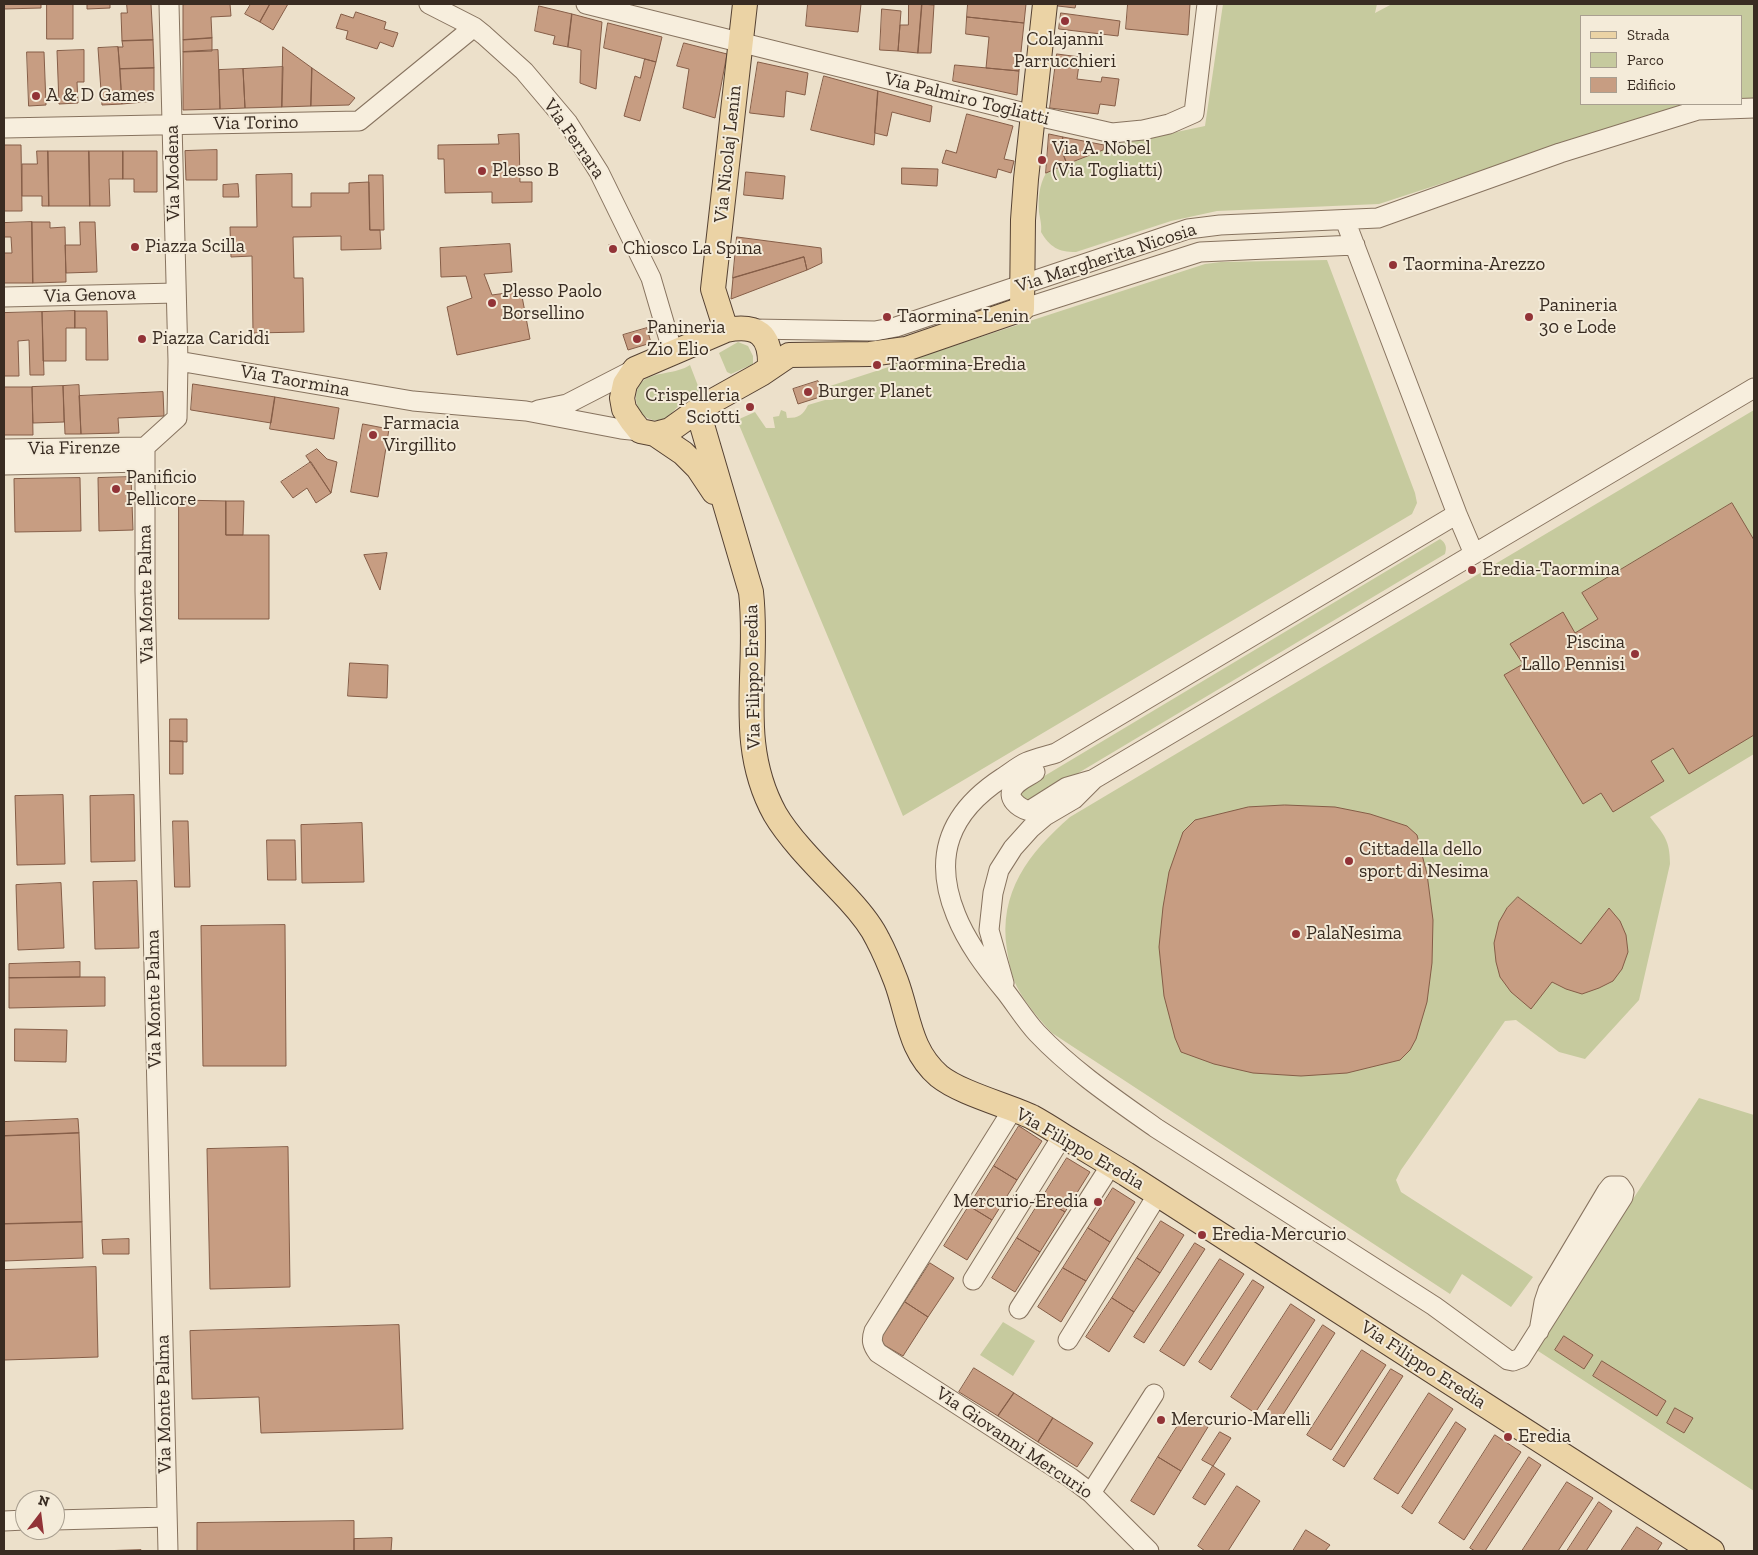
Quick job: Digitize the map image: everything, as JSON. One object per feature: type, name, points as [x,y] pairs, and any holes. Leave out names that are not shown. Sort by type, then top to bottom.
[{"type":"main road","name":"Via Nicolaj Lenin","points":[[726,330],[713,289],[745,4]]},
{"type":"main road","points":[[1022,308],[1023,220],[1026,179],[1045,4]]},
{"type":"main road","name":"Via Margherita Nicosia","points":[[648,432],[670,430],[702,407],[761,374],[789,355],[870,354],[906,349],[1022,308]]},
{"type":"main road","points":[[727,516],[698,468],[671,443],[648,432],[632,421],[624,409],[622,398],[625,384],[635,369],[726,330],[740,327],[753,328],[764,338],[770,352],[770,367]]},
{"type":"main road","points":[[702,407],[702,425],[727,516]]},
{"type":"main road","name":"Via Filippo Eredia","points":[[727,516],[751,592],[754,617],[751,710],[752,742],[756,766],[763,789],[776,815],[792,836],[868,923],[878,939],[896,981],[914,1041],[922,1057],[942,1078],[964,1090],[1035,1119],[1158,1194],[1712,1551]]},
{"type":"street","name":"Via Modena","points":[[144,454],[177,418],[178,361],[169,4]]},
{"type":"street","name":"Via Ferrara","points":[[429,4],[474,27],[524,71],[568,123],[599,172],[651,278],[673,353]]},
{"type":"street","name":"Via Palmiro Togliatti","points":[[586,4],[1033,116],[1112,133],[1143,130],[1169,124],[1194,114],[1207,4]]},
{"type":"street","name":"Via Torino","points":[[4,128],[359,121],[474,27]]},
{"type":"street","name":"Via Margherita Nicosia","points":[[753,328],[875,331],[896,327],[1188,229],[1213,226],[1378,218],[1560,153],[1698,110],[1754,108]]},
{"type":"street","points":[[1345,220],[1474,554]]},
{"type":"street","name":"Via Margherita Nicosia","points":[[1022,308],[1200,252],[1355,245]]},
{"type":"street","name":"Via Genova","points":[[4,297],[176,293]]},
{"type":"street","name":"Via Taormina","points":[[178,361],[413,401],[526,412]]},
{"type":"street","points":[[526,412],[567,404],[635,369]]},
{"type":"street","points":[[1457,514],[1056,753],[1034,773],[1015,785],[1012,790],[1012,798],[1016,805],[1029,810],[1067,787],[1094,779],[1754,388]]},
{"type":"street","points":[[526,412],[648,432]]},
{"type":"street","name":"Via Firenze","points":[[4,449],[144,454]]},
{"type":"street","points":[[4,466],[144,454]]},
{"type":"street","name":"Via Monte Palma","points":[[144,454],[145,600],[168,1551]]},
{"type":"street","points":[[1056,753],[1027,762],[988,787],[959,817],[946,848],[946,882],[956,916],[981,961],[1036,1033],[1076,1068],[1156,1128],[1434,1306],[1513,1362],[1521,1358],[1623,1197],[1624,1192],[1620,1186],[1611,1186],[1607,1191],[1548,1290],[1538,1330]]},
{"type":"street","points":[[1007,994],[989,930],[992,893],[1000,870],[1013,848],[1031,828],[1045,816],[1074,799],[1094,779]]},
{"type":"street","name":"Via Giovanni Mercurio","points":[[1013,1109],[874,1331],[872,1343],[878,1353],[1071,1478],[1091,1493],[1149,1551]]},
{"type":"street","points":[[973,1280],[1063,1135]]},
{"type":"street","points":[[1019,1309],[1111,1165]]},
{"type":"street","points":[[1068,1340],[1158,1194]]},
{"type":"street","points":[[1091,1493],[1154,1394]]},
{"type":"street","points":[[65,1520],[166,1517]]},
{"type":"green space","points":[[1223,4],[1377,4],[1375,13],[1392,4],[1754,4],[1754,101],[1743,101],[1743,15],[1580,15],[1580,105],[1686,105],[1379,204],[1217,211],[1171,221],[1076,252],[1055,248],[1041,232],[1039,197],[1040,187],[1046,173],[1103,150],[1104,145],[1129,142],[1205,126]]},
{"type":"green space","points":[[1327,260],[1415,493],[1417,503],[1412,514],[903,816],[737,420],[755,412],[766,428],[775,428],[773,417],[779,416],[781,410],[786,412],[787,418],[798,417],[808,405],[825,400],[833,400],[836,395],[827,387],[1205,264]]},
{"type":"green space","points":[[738,342],[748,346],[753,356],[753,364],[731,374],[727,372],[719,353]]},
{"type":"green space","points":[[690,365],[700,391],[680,404],[663,419],[652,420],[641,413],[636,400],[636,393],[643,381],[647,378],[679,370]]},
{"type":"green space","name":"Cittadella dello sport di Nesima","points":[[1754,410],[1754,754],[1650,817],[1665,838],[1669,849],[1670,864],[1639,1000],[1585,1059],[1559,1052],[1516,1020],[1505,1021],[1401,1170],[1396,1180],[1401,1192],[1533,1277],[1511,1307],[1462,1274],[1450,1294],[1052,1033],[1038,1017],[1021,993],[1012,973],[1005,929],[1007,910],[1012,892],[1030,860],[1070,817]]},
{"type":"green space","points":[[1440,539],[1445,545],[1445,554],[1028,803],[1019,796],[1021,790]]},
{"type":"green space","points":[[1699,1098],[1754,1115],[1754,1491],[1535,1349]]},
{"type":"green space","points":[[1003,1322],[1035,1341],[1013,1376],[980,1355]]},
{"type":"building","points":[[4,4],[41,4],[41,8],[4,9]]},
{"type":"building","points":[[47,4],[73,4],[73,39],[47,39]]},
{"type":"building","points":[[87,4],[110,4],[110,8],[87,9]]},
{"type":"building","points":[[127,4],[151,4],[153,40],[122,41],[121,13],[127,13]]},
{"type":"building","points":[[230,4],[231,16],[211,17],[212,38],[183,40],[183,5]]},
{"type":"building","points":[[251,4],[270,4],[260,22],[245,14]]},
{"type":"building","points":[[270,4],[288,4],[273,30],[260,22]]},
{"type":"building","points":[[808,4],[861,4],[858,32],[806,26]]},
{"type":"building","points":[[909,4],[922,4],[918,53],[898,51],[900,25],[908,25]]},
{"type":"building","points":[[922,4],[934,5],[931,53],[918,53]]},
{"type":"building","points":[[968,4],[1026,4],[1024,23],[967,17]]},
{"type":"building","points":[[1059,4],[1076,4],[1075,8],[1058,6]]},
{"type":"building","points":[[1128,4],[1190,4],[1188,35],[1126,29]]},
{"type":"building","points":[[539,6],[572,14],[568,47],[553,44],[555,36],[535,31]]},
{"type":"building","points":[[882,9],[901,11],[898,51],[880,50]]},
{"type":"building","points":[[356,12],[386,22],[384,29],[398,33],[393,47],[380,42],[377,49],[346,39],[348,31],[336,28],[341,14],[353,18]]},
{"type":"building","points":[[1061,13],[1120,21],[1118,36],[1059,29]]},
{"type":"building","points":[[572,14],[602,22],[596,89],[580,83],[581,50],[568,47]]},
{"type":"building","points":[[967,17],[1024,23],[1019,71],[986,68],[989,37],[966,34]]},
{"type":"building","points":[[608,23],[662,37],[656,62],[604,48]]},
{"type":"building","points":[[212,38],[212,51],[183,52],[183,40]]},
{"type":"building","points":[[153,40],[154,68],[120,69],[118,47],[123,47],[122,41]]},
{"type":"building","points":[[684,43],[727,54],[715,118],[683,108],[689,69],[677,66]]},
{"type":"building","points":[[118,47],[122,104],[102,105],[98,48]]},
{"type":"building","points":[[283,47],[312,68],[311,106],[282,107]]},
{"type":"building","points":[[84,50],[84,82],[77,82],[78,103],[59,104],[57,51]]},
{"type":"building","points":[[218,50],[220,109],[183,110],[183,52]]},
{"type":"building","points":[[27,52],[44,52],[46,105],[29,106]]},
{"type":"building","points":[[1057,54],[1080,57],[1077,79],[1101,82],[1102,77],[1119,79],[1115,106],[1100,104],[1098,114],[1050,108]]},
{"type":"building","points":[[645,59],[656,62],[640,121],[624,116],[635,76],[640,78]]},
{"type":"building","points":[[758,62],[808,73],[805,95],[786,91],[784,117],[750,113]]},
{"type":"building","points":[[955,65],[1019,71],[1017,95],[953,81]]},
{"type":"building","points":[[283,67],[282,107],[245,108],[243,69]]},
{"type":"building","points":[[154,68],[154,101],[122,104],[120,69]]},
{"type":"building","points":[[312,68],[355,98],[349,105],[311,106]]},
{"type":"building","points":[[243,69],[245,108],[220,109],[219,70]]},
{"type":"building","points":[[824,76],[878,91],[874,145],[811,130]]},
{"type":"building","points":[[878,91],[932,106],[930,122],[892,112],[887,136],[875,133]]},
{"type":"building","points":[[967,114],[1013,126],[1004,159],[1014,161],[1011,173],[998,169],[996,178],[942,163],[946,150],[956,153]]},
{"type":"building","name":"Plesso B","points":[[519,134],[520,182],[532,182],[532,202],[492,203],[492,192],[445,193],[444,159],[438,159],[438,145],[499,144],[498,135]]},
{"type":"building","points":[[1049,134],[1063,137],[1061,149],[1067,164],[1046,173]]},
{"type":"building","points":[[1063,137],[1104,145],[1103,150],[1067,164],[1061,149]]},
{"type":"building","points":[[4,145],[21,145],[22,211],[4,211]]},
{"type":"building","points":[[217,150],[217,180],[186,180],[185,151]]},
{"type":"building","points":[[37,151],[48,151],[49,206],[42,206],[42,196],[22,196],[22,164],[37,164]]},
{"type":"building","points":[[48,151],[89,151],[90,206],[49,206]]},
{"type":"building","points":[[89,151],[123,151],[123,179],[109,179],[110,206],[90,206]]},
{"type":"building","points":[[123,151],[157,151],[157,192],[134,192],[134,179],[123,179]]},
{"type":"building","points":[[902,168],[938,169],[937,186],[902,184]]},
{"type":"building","points":[[746,172],[785,176],[783,199],[744,195]]},
{"type":"building","points":[[292,174],[292,207],[311,207],[311,193],[349,193],[349,183],[369,182],[370,230],[380,230],[381,249],[341,250],[341,236],[293,237],[294,278],[303,278],[304,332],[253,333],[252,256],[231,257],[230,227],[257,227],[256,175]]},
{"type":"building","points":[[369,175],[383,175],[384,230],[370,230]]},
{"type":"building","points":[[238,184],[239,197],[223,197],[223,185]]},
{"type":"building","points":[[32,222],[50,222],[50,228],[65,227],[66,282],[33,283]]},
{"type":"building","points":[[32,222],[33,283],[4,283],[4,253],[12,253],[11,237],[4,237],[4,223]]},
{"type":"building","points":[[80,222],[95,222],[97,272],[66,273],[65,245],[80,245]]},
{"type":"building","points":[[737,237],[821,248],[822,263],[807,270],[804,257],[733,278]]},
{"type":"building","name":"Plesso Paolo Borsellino","points":[[510,244],[512,272],[484,274],[492,295],[521,291],[530,339],[457,355],[447,307],[472,298],[466,276],[441,277],[440,248]]},
{"type":"building","name":"Chiosco La Spina","points":[[614,244],[617,252],[612,253],[609,245]]},
{"type":"building","points":[[804,257],[807,270],[731,299],[733,278]]},
{"type":"building","points":[[75,311],[75,328],[66,328],[66,361],[43,361],[42,312]]},
{"type":"building","points":[[75,311],[107,311],[108,360],[86,360],[86,328],[75,328]]},
{"type":"building","points":[[42,312],[44,375],[30,375],[29,340],[18,341],[19,376],[4,376],[4,313]]},
{"type":"building","name":"Panineria Zio Elio","points":[[647,328],[651,343],[628,350],[623,335]]},
{"type":"building","name":"Burger Planet","points":[[818,381],[823,396],[798,404],[793,389]]},
{"type":"building","points":[[193,384],[275,397],[271,423],[191,410]]},
{"type":"building","points":[[79,385],[81,434],[65,434],[63,386]]},
{"type":"building","points":[[63,386],[64,422],[33,423],[32,387]]},
{"type":"building","points":[[4,387],[32,387],[33,435],[4,435]]},
{"type":"building","points":[[163,392],[164,416],[118,418],[119,433],[81,434],[79,396]]},
{"type":"building","points":[[275,397],[339,408],[334,439],[270,429]]},
{"type":"building","points":[[363,424],[389,429],[378,497],[351,492]]},
{"type":"building","points":[[317,449],[327,459],[337,462],[331,493],[306,456]]},
{"type":"building","points":[[311,462],[331,493],[316,503],[307,488],[293,498],[281,482]]},
{"type":"building","points":[[131,477],[133,530],[99,531],[98,478]]},
{"type":"building","points":[[80,478],[81,531],[15,532],[14,479]]},
{"type":"building","points":[[179,500],[226,501],[226,535],[269,535],[269,619],[179,619]]},
{"type":"building","points":[[226,501],[244,501],[243,535],[226,535]]},
{"type":"building","name":"Piscina Lallo Pennisi","points":[[1732,503],[1754,540],[1754,735],[1689,774],[1673,748],[1651,761],[1664,781],[1613,812],[1601,793],[1583,804],[1504,675],[1523,664],[1510,644],[1563,612],[1575,633],[1598,619],[1582,593]]},
{"type":"building","points":[[387,553],[380,590],[364,555]]},
{"type":"building","points":[[350,663],[388,665],[387,698],[348,696]]},
{"type":"building","points":[[170,719],[187,719],[187,742],[170,741]]},
{"type":"building","points":[[170,741],[183,741],[183,774],[170,774]]},
{"type":"building","points":[[63,795],[65,864],[17,865],[15,796]]},
{"type":"building","points":[[134,795],[135,861],[91,862],[90,796]]},
{"type":"building","name":"PalaNesima","points":[[1285,805],[1335,807],[1370,814],[1407,826],[1417,835],[1427,874],[1433,920],[1432,963],[1427,1002],[1416,1039],[1410,1050],[1400,1060],[1347,1073],[1301,1076],[1253,1073],[1214,1064],[1181,1052],[1175,1038],[1164,996],[1159,947],[1169,872],[1183,832],[1195,820],[1248,807]]},
{"type":"building","points":[[173,821],[188,821],[190,887],[175,887]]},
{"type":"building","points":[[362,823],[364,882],[302,883],[301,825]]},
{"type":"building","points":[[267,840],[295,840],[296,880],[268,880]]},
{"type":"building","points":[[137,881],[139,948],[95,949],[93,882]]},
{"type":"building","points":[[61,883],[64,948],[18,950],[16,885]]},
{"type":"building","points":[[1518,897],[1581,944],[1609,908],[1620,921],[1626,935],[1628,952],[1622,969],[1613,981],[1582,994],[1552,982],[1531,1009],[1511,992],[1500,977],[1494,943],[1499,922],[1507,908]]},
{"type":"building","points":[[285,925],[286,1066],[203,1066],[201,926]]},
{"type":"building","points":[[80,962],[80,977],[9,978],[9,964]]},
{"type":"building","points":[[105,977],[105,1006],[9,1008],[9,978]]},
{"type":"building","points":[[15,1029],[67,1030],[66,1062],[15,1061]]},
{"type":"building","points":[[78,1119],[79,1133],[4,1136],[4,1122]]},
{"type":"building","points":[[1019,1126],[1042,1141],[1017,1180],[994,1166]]},
{"type":"building","points":[[79,1133],[82,1222],[4,1224],[4,1136]]},
{"type":"building","points":[[288,1147],[290,1287],[210,1289],[207,1149]]},
{"type":"building","points":[[1067,1158],[1090,1172],[1065,1212],[1042,1198]]},
{"type":"building","points":[[994,1166],[1017,1180],[992,1220],[969,1206]]},
{"type":"building","points":[[1113,1188],[1135,1202],[1110,1242],[1088,1228]]},
{"type":"building","points":[[1042,1198],[1065,1212],[1040,1252],[1017,1238]]},
{"type":"building","points":[[969,1206],[992,1220],[967,1260],[944,1246]]},
{"type":"building","points":[[1161,1221],[1184,1235],[1160,1273],[1137,1258]]},
{"type":"building","points":[[82,1222],[83,1258],[4,1261],[4,1224]]},
{"type":"building","points":[[1088,1228],[1110,1242],[1086,1281],[1063,1268]]},
{"type":"building","points":[[1017,1238],[1040,1252],[1015,1292],[992,1278]]},
{"type":"building","points":[[129,1239],[129,1254],[103,1254],[102,1240]]},
{"type":"building","points":[[1195,1243],[1205,1249],[1144,1343],[1134,1337]]},
{"type":"building","points":[[1137,1258],[1160,1273],[1134,1312],[1112,1298]]},
{"type":"building","points":[[1220,1259],[1244,1274],[1184,1366],[1160,1351]]},
{"type":"building","points":[[930,1263],[954,1278],[928,1317],[905,1302]]},
{"type":"building","points":[[96,1267],[98,1357],[4,1360],[4,1270]]},
{"type":"building","points":[[1063,1268],[1086,1281],[1061,1322],[1038,1307]]},
{"type":"building","points":[[1253,1280],[1264,1287],[1211,1370],[1199,1362]]},
{"type":"building","points":[[1112,1298],[1134,1312],[1109,1352],[1086,1337]]},
{"type":"building","points":[[905,1302],[928,1317],[903,1356],[879,1342]]},
{"type":"building","points":[[1291,1304],[1315,1320],[1255,1413],[1231,1397]]},
{"type":"building","points":[[399,1325],[403,1429],[261,1433],[259,1397],[192,1399],[190,1331]]},
{"type":"building","points":[[1323,1325],[1335,1333],[1277,1424],[1264,1416]]},
{"type":"building","points":[[1564,1336],[1593,1355],[1584,1369],[1555,1350]]},
{"type":"building","points":[[1362,1350],[1386,1365],[1331,1450],[1307,1435]]},
{"type":"building","points":[[1602,1361],[1666,1401],[1657,1416],[1593,1376]]},
{"type":"building","points":[[974,1368],[1014,1393],[998,1416],[959,1392]]},
{"type":"building","points":[[1391,1369],[1403,1376],[1344,1467],[1333,1460]]},
{"type":"building","points":[[1014,1393],[1053,1418],[1038,1442],[998,1416]]},
{"type":"building","points":[[1429,1393],[1453,1409],[1398,1494],[1374,1479]]},
{"type":"building","points":[[1675,1408],[1693,1418],[1684,1433],[1667,1423]]},
{"type":"building","points":[[1186,1413],[1208,1427],[1181,1471],[1158,1457]]},
{"type":"building","points":[[1053,1418],[1093,1443],[1077,1467],[1038,1442]]},
{"type":"building","points":[[1456,1422],[1466,1429],[1412,1514],[1402,1507]]},
{"type":"building","points":[[1220,1432],[1231,1438],[1213,1466],[1202,1460]]},
{"type":"building","points":[[1495,1435],[1521,1452],[1464,1540],[1439,1523]]},
{"type":"building","points":[[1158,1457],[1181,1471],[1154,1515],[1131,1501]]},
{"type":"building","points":[[1529,1457],[1541,1465],[1485,1551],[1475,1551],[1470,1548]]},
{"type":"building","points":[[1213,1466],[1225,1474],[1205,1505],[1193,1498]]},
{"type":"building","points":[[1567,1482],[1593,1498],[1558,1551],[1522,1551]]},
{"type":"building","points":[[1237,1486],[1260,1501],[1228,1551],[1205,1551],[1198,1546]]},
{"type":"building","points":[[1599,1502],[1612,1511],[1586,1551],[1567,1551]]},
{"type":"building","points":[[354,1521],[354,1551],[197,1551],[197,1523]]},
{"type":"building","points":[[1637,1527],[1662,1543],[1657,1551],[1621,1551]]},
{"type":"building","points":[[1306,1530],[1330,1545],[1325,1551],[1293,1551]]},
{"type":"building","points":[[392,1538],[391,1551],[354,1551],[354,1539]]},
{"type":"building","points":[[141,1550],[141,1551],[100,1551]]},
{"type":"place","name":"Colajanni Parrucchieri","points":[[1065,21]]},
{"type":"place","name":"A & D Games","points":[[36,96]]},
{"type":"place","name":"Via A. Nobel (Via Togliatti)","points":[[1042,160]]},
{"type":"place","name":"Plesso B","points":[[482,171]]},
{"type":"place","name":"Piazza Scilla","points":[[135,247]]},
{"type":"place","name":"Chiosco La Spina","points":[[613,249]]},
{"type":"place","name":"Taormina-Arezzo","points":[[1393,265]]},
{"type":"place","name":"Plesso Paolo Borsellino","points":[[492,303]]},
{"type":"place","name":"Taormina-Lenin","points":[[887,317]]},
{"type":"place","name":"Panineria 30 e Lode","points":[[1529,317]]},
{"type":"place","name":"Piazza Cariddi","points":[[142,339]]},
{"type":"place","name":"Panineria Zio Elio","points":[[637,339]]},
{"type":"place","name":"Taormina-Eredia","points":[[877,365]]},
{"type":"place","name":"Burger Planet","points":[[808,392]]},
{"type":"place","name":"Crispelleria Sciotti","points":[[750,407]]},
{"type":"place","name":"Farmacia Virgillito","points":[[373,435]]},
{"type":"place","name":"Panificio Pellicore","points":[[116,489]]},
{"type":"place","name":"Eredia-Taormina","points":[[1472,570]]},
{"type":"place","name":"Piscina Lallo Pennisi","points":[[1635,654]]},
{"type":"place","name":"Cittadella dello sport di Nesima","points":[[1349,861]]},
{"type":"place","name":"PalaNesima","points":[[1296,934]]},
{"type":"place","name":"Mercurio-Eredia","points":[[1098,1202]]},
{"type":"place","name":"Eredia-Mercurio","points":[[1202,1235]]},
{"type":"place","name":"Mercurio-Marelli","points":[[1161,1420]]},
{"type":"place","name":"Eredia","points":[[1508,1437]]}]
